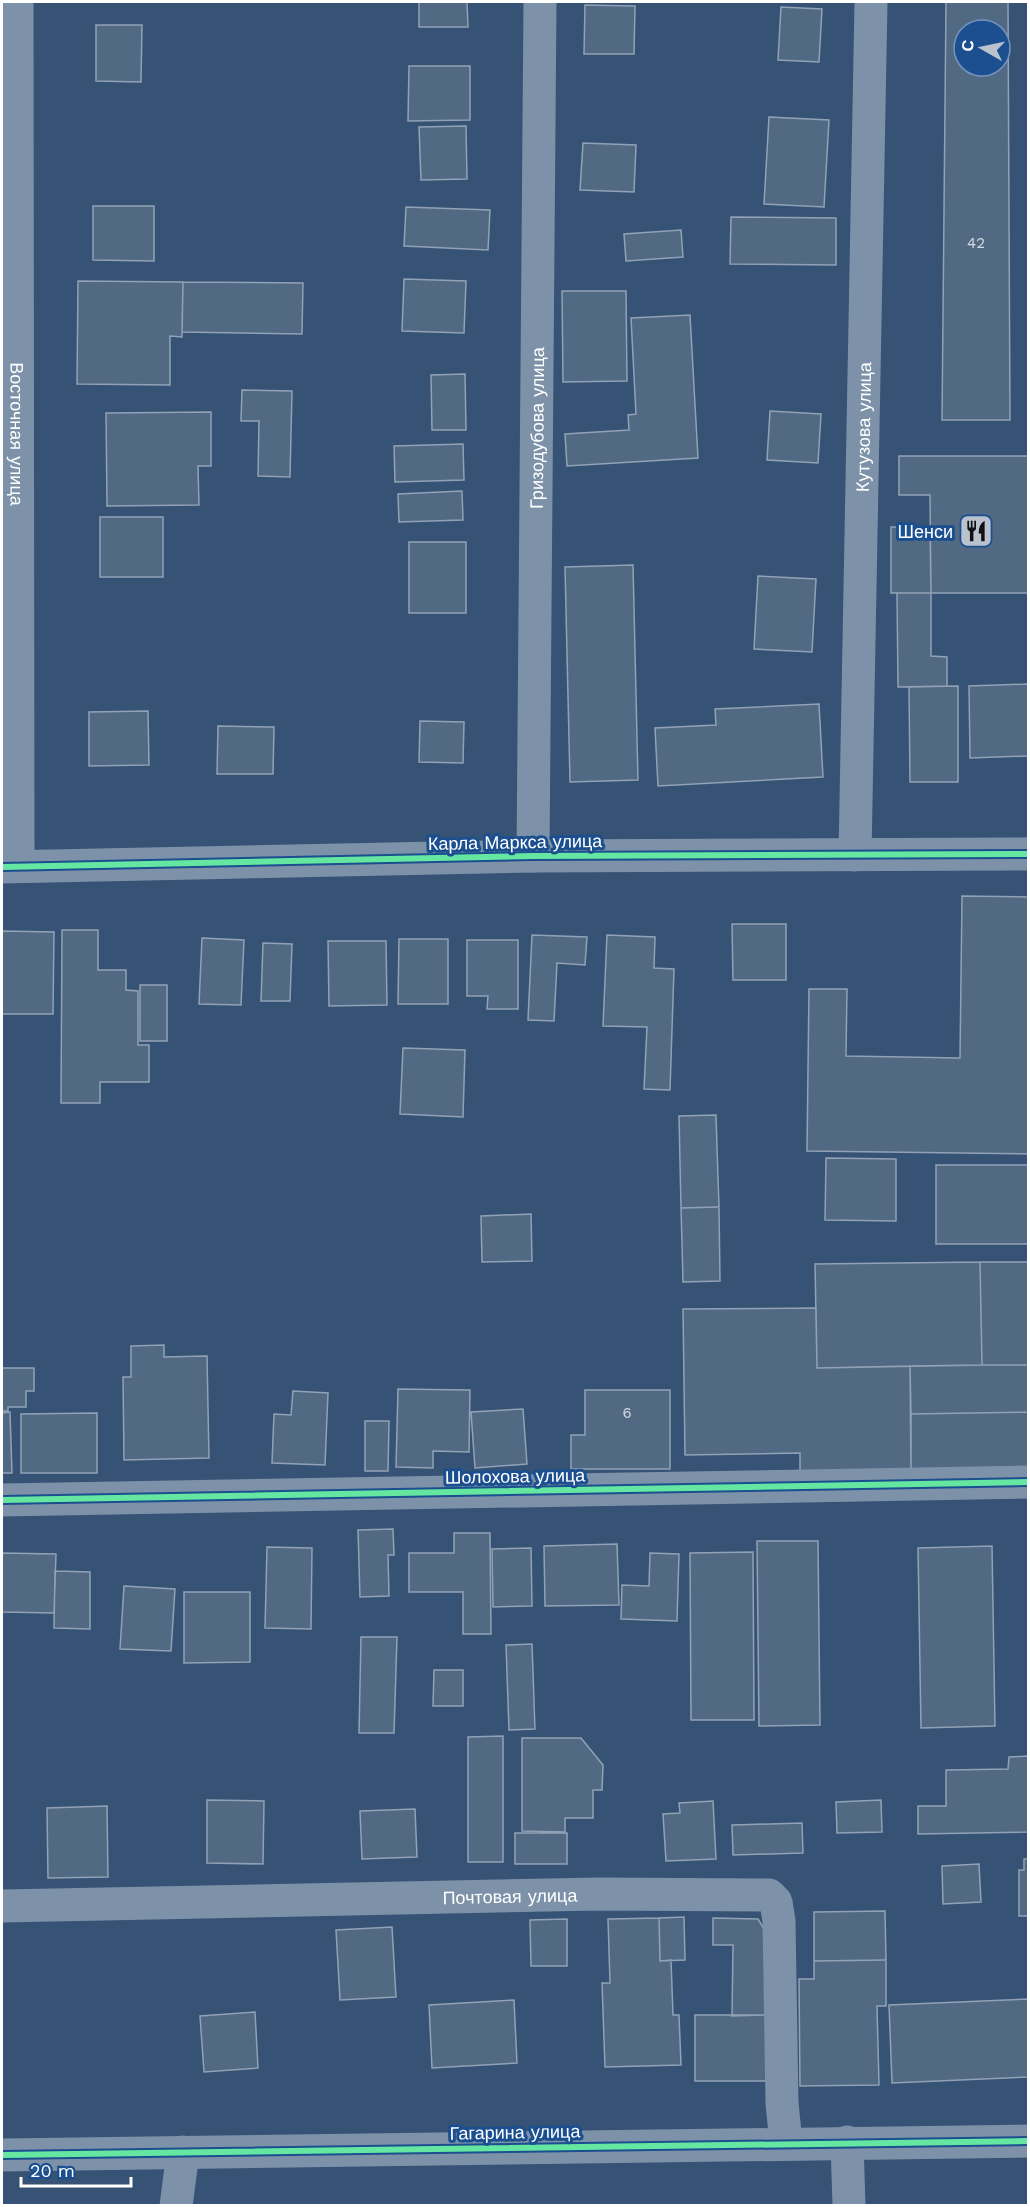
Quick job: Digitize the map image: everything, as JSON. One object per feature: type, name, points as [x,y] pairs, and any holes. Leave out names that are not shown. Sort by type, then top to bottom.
[{"type":"street","name":"Восточная улица","points":[[10,866],[17,2]]},
{"type":"street","name":"Гризодубова улица","points":[[533,856],[540,2]]},
{"type":"street","name":"Кутузова улица","points":[[855,855],[871,2]]},
{"type":"street","name":"Карла Маркса улица","points":[[10,866],[533,856],[1029,854]]},
{"type":"street","name":"Шолохова улица","points":[[2,1500],[1029,1482]]},
{"type":"street","name":"Почтовая улица","points":[[2,1906],[587,1894],[769,1895],[776,1902],[779,1921],[782,2103],[786,2143]]},
{"type":"street","name":"Гагарина улица","points":[[2,2155],[1029,2141]]},
{"type":"street","points":[[847,2142],[849,2205]]},
{"type":"street","points":[[176,2205],[183,2152]]},
{"type":"building","points":[[419,2],[467,2],[468,27],[419,27]]},
{"type":"building","points":[[946,2],[1008,2],[1008,18],[952,18],[952,78],[1008,78],[1010,420],[942,420]]},
{"type":"building","points":[[585,5],[635,6],[634,54],[584,54]]},
{"type":"building","points":[[781,7],[822,9],[819,62],[778,60]]},
{"type":"building","points":[[96,25],[142,25],[141,82],[96,81]]},
{"type":"building","points":[[409,66],[470,66],[470,120],[408,121]]},
{"type":"building","points":[[769,117],[829,120],[824,207],[764,204]]},
{"type":"building","points":[[466,126],[467,179],[421,180],[419,127]]},
{"type":"building","points":[[583,143],[636,145],[634,192],[580,190]]},
{"type":"building","points":[[93,206],[154,206],[154,261],[93,260]]},
{"type":"building","points":[[406,207],[490,210],[488,250],[404,246]]},
{"type":"building","points":[[731,217],[836,218],[836,265],[730,264]]},
{"type":"building","points":[[681,230],[683,257],[626,261],[624,234]]},
{"type":"building","points":[[404,279],[466,281],[464,333],[402,331]]},
{"type":"building","points":[[78,281],[183,282],[182,337],[170,336],[170,385],[77,384]]},
{"type":"building","points":[[183,282],[303,283],[302,334],[182,332]]},
{"type":"building","points":[[562,291],[626,291],[627,381],[563,382]]},
{"type":"building","points":[[690,315],[698,458],[567,466],[565,434],[629,430],[628,415],[636,414],[631,318]]},
{"type":"building","points":[[465,374],[466,430],[432,430],[431,375]]},
{"type":"building","points":[[242,390],[292,391],[290,477],[258,476],[259,421],[241,421]]},
{"type":"building","points":[[770,411],[821,414],[818,463],[767,460]]},
{"type":"building","points":[[211,412],[211,466],[198,466],[199,505],[107,506],[106,413]]},
{"type":"building","points":[[463,444],[464,480],[395,482],[394,446]]},
{"type":"building","points":[[899,456],[1028,456],[1028,593],[931,593],[930,495],[899,495]]},
{"type":"building","points":[[462,491],[463,520],[399,522],[398,494]]},
{"type":"building","points":[[100,517],[163,517],[163,577],[100,577]]},
{"type":"building","points":[[891,527],[930,527],[931,593],[891,593]]},
{"type":"building","points":[[409,542],[466,542],[466,613],[409,613]]},
{"type":"building","points":[[633,565],[638,780],[570,782],[565,567]]},
{"type":"building","points":[[758,576],[816,579],[812,652],[754,649]]},
{"type":"building","points":[[897,593],[931,593],[931,656],[947,657],[947,686],[898,687]]},
{"type":"building","points":[[1028,684],[1028,756],[970,758],[969,686]]},
{"type":"building","points":[[958,686],[958,782],[910,782],[909,687]]},
{"type":"building","points":[[819,704],[823,777],[658,786],[655,728],[716,725],[715,709]]},
{"type":"building","points":[[148,711],[149,765],[89,766],[89,712]]},
{"type":"building","points":[[420,721],[464,722],[463,763],[419,762]]},
{"type":"building","points":[[218,726],[274,727],[273,774],[217,774]]},
{"type":"building","points":[[962,896],[1028,897],[1028,1154],[807,1151],[809,989],[847,989],[846,1056],[960,1058]]},
{"type":"building","points":[[732,924],[786,924],[786,980],[733,980]]},
{"type":"building","points":[[62,930],[98,930],[98,970],[126,970],[126,990],[138,991],[138,1045],[149,1045],[149,1082],[100,1082],[100,1103],[61,1103]]},
{"type":"building","points":[[2,931],[54,932],[53,1014],[2,1014]]},
{"type":"building","points":[[532,935],[587,937],[585,965],[557,963],[554,1021],[528,1020]]},
{"type":"building","points":[[607,935],[655,937],[654,968],[674,969],[670,1090],[644,1089],[647,1027],[603,1026]]},
{"type":"building","points":[[202,938],[244,940],[241,1005],[199,1004]]},
{"type":"building","points":[[399,939],[448,939],[448,1004],[398,1004]]},
{"type":"building","points":[[467,940],[518,940],[518,1009],[487,1009],[488,996],[467,996]]},
{"type":"building","points":[[328,941],[386,941],[387,1005],[329,1006]]},
{"type":"building","points":[[263,943],[292,944],[290,1001],[261,1001]]},
{"type":"building","points":[[140,985],[167,985],[167,1041],[140,1041]]},
{"type":"building","points":[[403,1048],[465,1050],[463,1117],[400,1114]]},
{"type":"building","points":[[716,1115],[719,1207],[681,1208],[679,1116]]},
{"type":"building","points":[[826,1158],[896,1159],[896,1221],[825,1220]]},
{"type":"building","points":[[936,1165],[1028,1165],[1028,1244],[936,1244]]},
{"type":"building","points":[[719,1207],[720,1281],[683,1282],[681,1208]]},
{"type":"building","points":[[531,1214],[532,1261],[482,1262],[481,1216]]},
{"type":"building","points":[[980,1262],[1028,1262],[1028,1365],[982,1365]]},
{"type":"building","points":[[980,1262],[982,1365],[817,1368],[815,1264]]},
{"type":"building","points":[[816,1308],[817,1368],[910,1366],[911,1476],[800,1477],[800,1453],[685,1455],[683,1309]]},
{"type":"building","points":[[164,1345],[164,1357],[207,1356],[209,1458],[124,1460],[123,1377],[131,1377],[131,1346]]},
{"type":"building","points":[[1028,1365],[1028,1412],[911,1414],[910,1366]]},
{"type":"building","points":[[2,1368],[34,1368],[34,1391],[26,1391],[26,1407],[8,1407],[8,1411],[2,1411]]},
{"type":"building","points":[[398,1389],[470,1390],[469,1452],[433,1451],[433,1468],[396,1467]]},
{"type":"building","points":[[585,1390],[670,1390],[670,1469],[571,1469],[571,1435],[585,1435]]},
{"type":"building","points":[[293,1391],[328,1393],[325,1465],[272,1463],[274,1414],[291,1415]]},
{"type":"building","points":[[523,1409],[527,1464],[475,1468],[471,1412]]},
{"type":"building","points":[[10,1412],[12,1473],[2,1473],[2,1413]]},
{"type":"building","points":[[1028,1412],[1028,1475],[911,1476],[911,1414]]},
{"type":"building","points":[[97,1413],[97,1473],[21,1473],[21,1414]]},
{"type":"building","points":[[365,1421],[389,1421],[388,1471],[365,1471]]},
{"type":"building","points":[[393,1529],[394,1555],[388,1555],[389,1596],[360,1597],[358,1530]]},
{"type":"building","points":[[454,1533],[490,1533],[491,1634],[463,1634],[463,1592],[409,1592],[409,1553],[454,1553]]},
{"type":"building","points":[[757,1541],[818,1541],[820,1725],[759,1726]]},
{"type":"building","points":[[617,1544],[619,1605],[545,1606],[544,1546]]},
{"type":"building","points":[[992,1546],[995,1726],[921,1728],[918,1548]]},
{"type":"building","points":[[267,1547],[312,1548],[311,1629],[265,1628]]},
{"type":"building","points":[[531,1548],[532,1606],[493,1607],[492,1549]]},
{"type":"building","points":[[753,1552],[754,1720],[691,1720],[690,1553]]},
{"type":"building","points":[[2,1553],[56,1554],[54,1613],[2,1612]]},
{"type":"building","points":[[650,1553],[679,1554],[677,1621],[621,1619],[622,1585],[649,1586]]},
{"type":"building","points":[[55,1571],[90,1572],[90,1629],[54,1628]]},
{"type":"building","points":[[124,1586],[175,1589],[171,1651],[120,1649]]},
{"type":"building","points":[[184,1592],[250,1592],[250,1662],[184,1663]]},
{"type":"building","points":[[361,1637],[397,1637],[394,1733],[359,1733]]},
{"type":"building","points":[[532,1644],[535,1729],[509,1730],[506,1645]]},
{"type":"building","points":[[434,1670],[463,1670],[463,1706],[433,1706]]},
{"type":"building","points":[[503,1736],[503,1862],[468,1862],[468,1737]]},
{"type":"building","points":[[522,1738],[581,1738],[603,1765],[602,1790],[593,1790],[593,1818],[565,1818],[565,1832],[522,1831]]},
{"type":"building","points":[[1028,1756],[1028,1832],[918,1834],[918,1806],[946,1806],[946,1770],[1008,1769],[1009,1757]]},
{"type":"building","points":[[207,1800],[264,1801],[263,1864],[207,1863]]},
{"type":"building","points":[[881,1800],[882,1832],[837,1833],[836,1802]]},
{"type":"building","points":[[713,1801],[716,1859],[666,1861],[663,1814],[680,1813],[679,1803]]},
{"type":"building","points":[[107,1806],[108,1877],[48,1878],[47,1808]]},
{"type":"building","points":[[415,1809],[417,1857],[362,1859],[360,1811]]},
{"type":"building","points":[[802,1823],[803,1853],[733,1855],[732,1825]]},
{"type":"building","points":[[515,1833],[567,1833],[567,1864],[515,1864]]},
{"type":"building","points":[[1024,1859],[1028,1859],[1028,1916],[1019,1916],[1019,1870],[1024,1870]]},
{"type":"building","points":[[979,1864],[981,1902],[943,1904],[942,1866]]},
{"type":"building","points":[[885,1911],[886,1960],[814,1961],[814,1912]]},
{"type":"building","points":[[684,1917],[685,1960],[660,1961],[659,1918]]},
{"type":"building","points":[[659,1918],[660,1961],[671,1960],[673,2015],[679,2015],[681,2065],[605,2067],[602,1983],[610,1983],[608,1919]]},
{"type":"building","points":[[713,1918],[758,1919],[774,1945],[766,2015],[732,2016],[733,1945],[713,1945]]},
{"type":"building","points":[[567,1919],[567,1966],[531,1966],[530,1920]]},
{"type":"building","points":[[392,1927],[396,1997],[340,2000],[336,1930]]},
{"type":"building","points":[[886,1960],[886,2006],[877,2006],[879,2085],[800,2086],[799,1979],[814,1979],[814,1961]]},
{"type":"building","points":[[1028,1999],[1028,2077],[892,2083],[889,2005]]},
{"type":"building","points":[[514,2000],[517,2063],[432,2068],[429,2005]]},
{"type":"building","points":[[255,2012],[258,2068],[204,2072],[200,2016]]},
{"type":"building","points":[[695,2015],[766,2015],[766,2081],[695,2081]]},
{"type":"cycle path","points":[[2,867],[533,856],[1028,854]]},
{"type":"cycle path","points":[[2,1500],[1028,1482]]},
{"type":"cycle path","points":[[2,2155],[1028,2141]]},
{"type":"place","name":"Шенси","points":[[976,531]]}]
